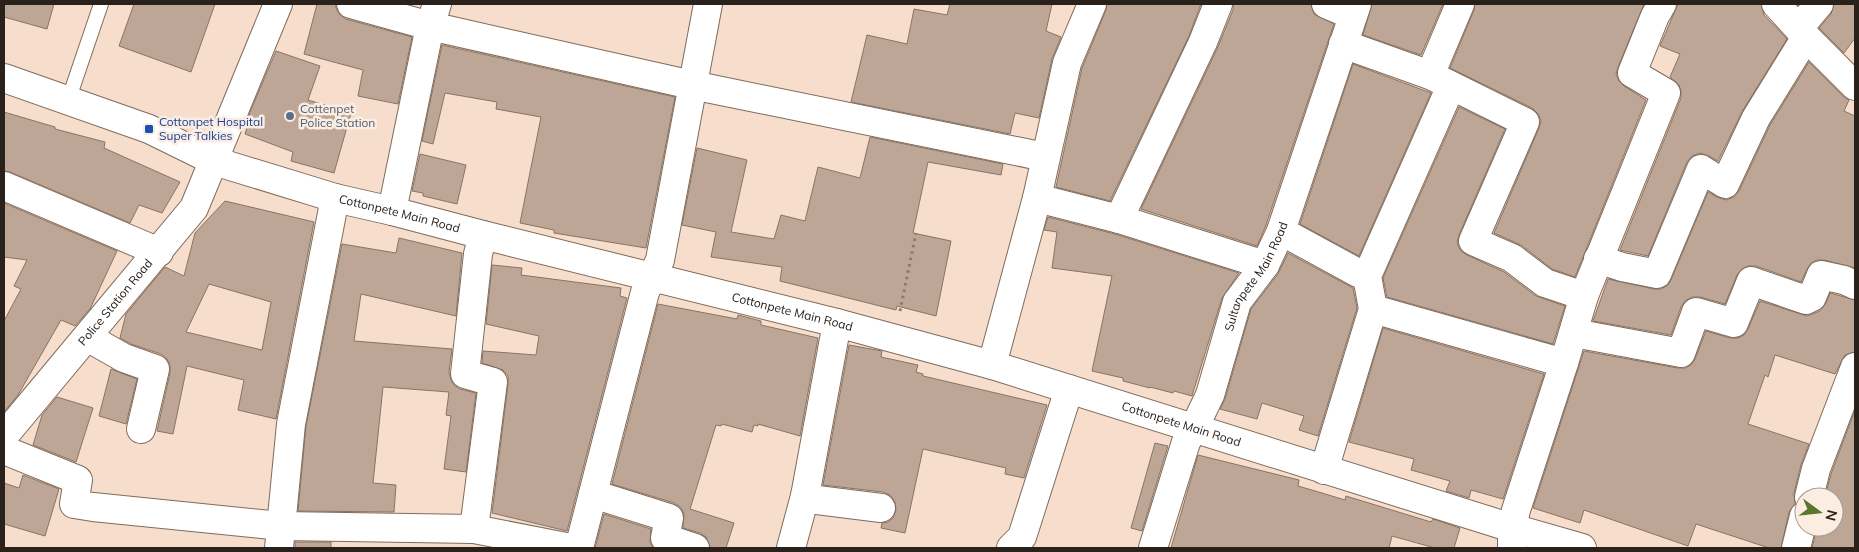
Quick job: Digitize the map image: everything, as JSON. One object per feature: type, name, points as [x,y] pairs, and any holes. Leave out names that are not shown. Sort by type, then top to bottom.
[{"type":"street","name":"Police Station Road","points":[[4,436],[194,208],[278,4]]},
{"type":"street","points":[[351,4],[434,15],[692,85],[1045,157]]},
{"type":"street","points":[[579,548],[645,292],[660,260],[708,4]]},
{"type":"street","points":[[992,365],[1037,198],[1066,63],[1091,4]]},
{"type":"street","points":[[1119,219],[1203,42],[1218,4]]},
{"type":"street","points":[[1326,4],[1355,9]]},
{"type":"street","points":[[1324,470],[1373,309],[1367,276],[1440,80],[1460,4]]},
{"type":"street","points":[[1512,538],[1516,510],[1574,333],[1584,296],[1666,93],[1632,73],[1655,16],[1662,4]]},
{"type":"street","points":[[1776,4],[1855,86]]},
{"type":"street","points":[[1598,259],[1622,267],[1657,274],[1701,169],[1725,184],[1756,118],[1819,4]]},
{"type":"street","name":"Sultanpete Main Road","points":[[1153,548],[1186,442],[1210,395],[1237,302],[1265,265],[1281,231],[1355,9]]},
{"type":"street","points":[[392,211],[434,15]]},
{"type":"street","points":[[1343,44],[1440,80],[1526,122],[1473,241],[1512,258],[1545,283],[1584,296]]},
{"type":"street","name":"Cottonpete Main Road","points":[[4,78],[149,130],[214,162],[335,198],[837,323],[992,365],[1324,470],[1512,538],[1582,548]]},
{"type":"street","points":[[4,186],[159,252]]},
{"type":"street","points":[[280,537],[290,424],[335,198]]},
{"type":"street","points":[[1037,198],[1119,219],[1265,265]]},
{"type":"street","points":[[1281,231],[1358,273],[1367,276]]},
{"type":"street","points":[[474,529],[493,382],[465,374],[478,254],[483,235]]},
{"type":"street","points":[[1574,333],[1681,353],[1696,312],[1734,323],[1750,282],[1806,300],[1812,297],[1821,275],[1844,280],[1855,285]]},
{"type":"street","points":[[1373,309],[1564,363]]},
{"type":"street","points":[[791,548],[805,496],[837,323]]},
{"type":"street","points":[[87,337],[124,358],[155,370],[141,429]]},
{"type":"street","points":[[1812,487],[1816,469],[1855,367]]},
{"type":"street","points":[[1011,548],[1022,537],[1069,389]]},
{"type":"street","points":[[4,450],[78,480],[74,504],[280,537],[474,529],[570,548]]},
{"type":"street","points":[[593,494],[669,518],[665,538],[695,548]]},
{"type":"street","points":[[805,496],[817,500],[881,508]]},
{"type":"lane","points":[[68,101],[101,4]]},
{"type":"path","points":[[892,338],[916,233]]},
{"type":"building","points":[[4,4],[54,4],[47,29],[4,17]]},
{"type":"building","points":[[134,4],[215,4],[191,72],[119,46]]},
{"type":"building","points":[[317,4],[336,4],[340,15],[346,19],[412,37],[398,104],[358,96],[363,70],[304,54]]},
{"type":"building","points":[[950,4],[1052,4],[1046,31],[1061,37],[1052,59],[1039,118],[1015,113],[1010,134],[851,102],[867,35],[907,44],[914,9],[947,15]]},
{"type":"building","points":[[1107,4],[1201,4],[1189,36],[1110,201],[1056,187],[1082,68]]},
{"type":"building","points":[[1233,4],[1311,4],[1314,14],[1334,24],[1266,225],[1257,246],[1141,209],[1217,49],[1233,10]]},
{"type":"building","points":[[1372,4],[1443,4],[1421,55],[1363,35]]},
{"type":"building","points":[[1475,4],[1644,4],[1616,74],[1624,86],[1646,100],[1575,277],[1552,269],[1521,245],[1494,233],[1541,121],[1538,114],[1532,108],[1450,68]]},
{"type":"building","points":[[1678,4],[1761,4],[1764,15],[1787,39],[1743,110],[1718,161],[1700,153],[1692,156],[1687,162],[1648,256],[1620,250],[1681,98],[1679,85],[1670,77],[1680,54],[1660,46]]},
{"type":"building","points":[[1834,4],[1855,4],[1855,38],[1844,53],[1819,28],[1831,14]]},
{"type":"building","points":[[442,45],[675,97],[646,248],[554,233],[554,230],[520,223],[541,117],[496,109],[497,102],[445,93],[433,144],[422,141]]},
{"type":"building","points":[[276,51],[320,66],[308,100],[351,113],[334,173],[291,161],[293,152],[245,134],[250,118],[248,117]]},
{"type":"building","points":[[1809,62],[1849,100],[1844,111],[1855,116],[1855,268],[1817,260],[1811,263],[1801,282],[1756,266],[1748,266],[1737,275],[1725,304],[1700,297],[1692,297],[1685,301],[1671,335],[1593,321],[1608,279],[1654,289],[1661,289],[1668,285],[1708,192],[1726,200],[1734,197],[1739,191],[1770,125]]},
{"type":"building","points":[[1353,64],[1431,93],[1359,256],[1300,224]]},
{"type":"building","points":[[1459,107],[1505,129],[1459,235],[1457,242],[1460,250],[1504,272],[1536,296],[1565,306],[1553,344],[1387,297],[1383,278]]},
{"type":"building","points":[[4,112],[55,127],[55,129],[105,142],[104,148],[180,182],[162,213],[139,205],[130,223],[4,171]]},
{"type":"building","points":[[870,137],[1003,164],[1001,175],[928,162],[913,233],[951,241],[936,316],[897,306],[896,310],[780,281],[782,267],[711,257],[716,232],[682,225],[697,148],[747,160],[731,232],[774,239],[781,215],[805,221],[818,167],[860,178]]},
{"type":"building","points":[[420,154],[466,165],[457,204],[423,196],[423,193],[412,191]]},
{"type":"building","points":[[225,201],[314,222],[276,419],[238,410],[244,380],[187,366],[173,434],[157,431],[170,373],[170,365],[161,354],[131,344],[120,338],[126,314],[165,267],[184,276],[195,233]],"holes":[[[209,284],[271,302],[262,350],[186,332]]]},
{"type":"building","points":[[4,203],[117,251],[90,309],[75,326],[61,320],[18,395],[4,412],[4,321],[21,289],[14,286],[27,260],[4,257]]},
{"type":"building","points":[[1048,217],[1115,234],[1239,273],[1222,298],[1192,396],[1174,391],[1173,393],[1150,388],[1123,381],[1123,378],[1092,371],[1112,276],[1052,268],[1057,232],[1044,230]]},
{"type":"building","points":[[399,238],[462,253],[456,316],[361,294],[354,341],[452,349],[449,372],[451,380],[460,389],[476,393],[466,472],[444,469],[451,416],[446,415],[449,392],[383,387],[373,483],[396,485],[394,512],[298,511],[306,426],[342,244],[396,253]]},
{"type":"building","points":[[1288,253],[1353,288],[1357,308],[1318,436],[1299,430],[1304,416],[1262,403],[1257,419],[1220,409],[1225,399],[1251,309],[1278,274]]},
{"type":"building","points":[[492,265],[522,268],[521,275],[621,288],[620,296],[627,298],[567,531],[492,513],[508,376],[503,370],[482,363],[483,351],[536,355],[539,336],[486,324]]},
{"type":"building","points":[[1830,293],[1855,300],[1855,352],[1845,355],[1835,374],[1775,355],[1768,377],[1765,375],[1748,424],[1809,444],[1794,487],[1794,505],[1789,512],[1781,548],[1769,548],[1696,524],[1688,546],[1584,510],[1580,523],[1533,508],[1584,351],[1685,368],[1691,365],[1695,359],[1706,331],[1730,338],[1738,338],[1744,335],[1760,301],[1807,316],[1820,311]]},
{"type":"building","points":[[658,304],[737,319],[738,315],[761,321],[761,325],[818,338],[800,436],[758,424],[758,426],[754,425],[752,432],[722,424],[721,426],[716,425],[690,509],[734,523],[726,548],[710,548],[706,537],[700,533],[683,528],[684,513],[674,503],[612,484]]},
{"type":"building","points":[[1383,328],[1544,374],[1503,499],[1471,490],[1469,498],[1446,491],[1450,481],[1411,470],[1414,459],[1349,442]]},
{"type":"building","points":[[849,345],[882,351],[881,357],[918,365],[916,372],[923,374],[923,376],[1047,405],[1024,478],[1005,474],[1006,468],[923,449],[905,533],[881,528],[882,523],[888,522],[893,518],[896,510],[895,502],[890,495],[883,492],[823,485]]},
{"type":"building","points":[[111,369],[137,379],[126,424],[99,416]]},
{"type":"building","points":[[57,397],[93,408],[76,462],[33,445],[42,415]]},
{"type":"building","points":[[1855,410],[1855,548],[1812,548],[1815,537],[1844,537],[1844,487],[1828,487]]},
{"type":"building","points":[[1155,443],[1168,446],[1142,531],[1131,528]]},
{"type":"building","points":[[1198,455],[1299,480],[1298,486],[1345,500],[1346,496],[1431,522],[1433,519],[1460,528],[1454,548],[1435,548],[1392,536],[1389,548],[1171,548]]},
{"type":"building","points":[[23,475],[59,489],[45,536],[4,524],[4,483],[19,488]]},
{"type":"building","points":[[604,514],[651,529],[650,542],[653,548],[595,548]]},
{"type":"building","points":[[295,542],[331,542],[331,548],[295,548]]},
{"type":"place","name":"Cottenpet Police Station","points":[[290,116]]},
{"type":"place","name":"Cottonpet Hospital Super Talkies","points":[[149,129]]}]
